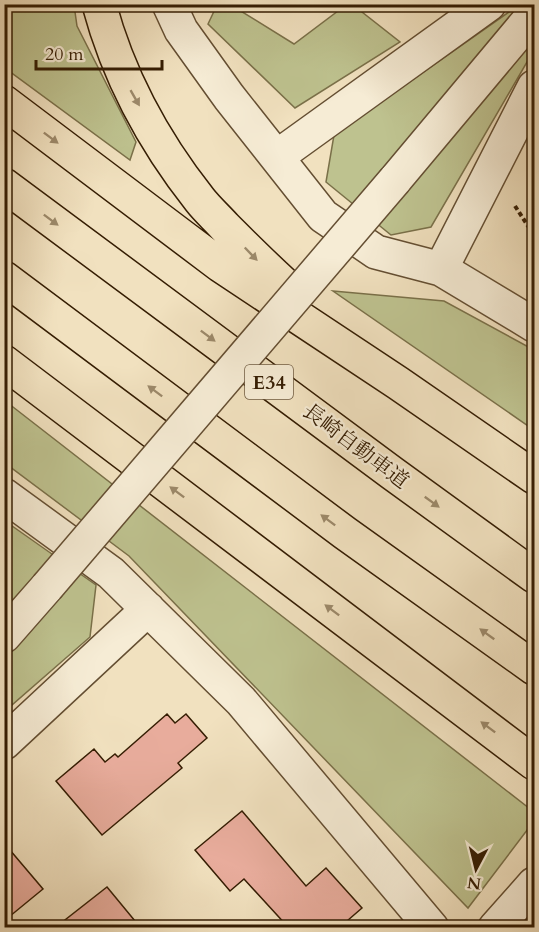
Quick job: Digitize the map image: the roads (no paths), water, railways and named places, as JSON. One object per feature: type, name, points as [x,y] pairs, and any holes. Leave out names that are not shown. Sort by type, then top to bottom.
[{"type":"highway","points":[[99,4],[106,30],[128,86],[158,139],[200,201],[261,264],[398,383]]},
{"type":"highway","points":[[4,102],[220,265],[398,383],[534,477]]},
{"type":"highway","name":"長崎自動車道","points":[[4,185],[534,576]]},
{"type":"highway","points":[[4,278],[345,533],[534,668]]},
{"type":"highway","points":[[4,362],[534,763]]},
{"type":"street","points":[[169,4],[181,30],[229,97],[278,156],[323,216],[376,252],[441,269],[534,325]]},
{"type":"street","points":[[278,156],[489,4]]},
{"type":"street","points":[[4,636],[534,14]]},
{"type":"street","points":[[441,269],[534,87]]},
{"type":"street","points":[[4,495],[111,573],[241,701],[432,927]]},
{"type":"street","points":[[4,743],[148,609]]},
{"type":"street","points":[[495,927],[534,884]]}]
